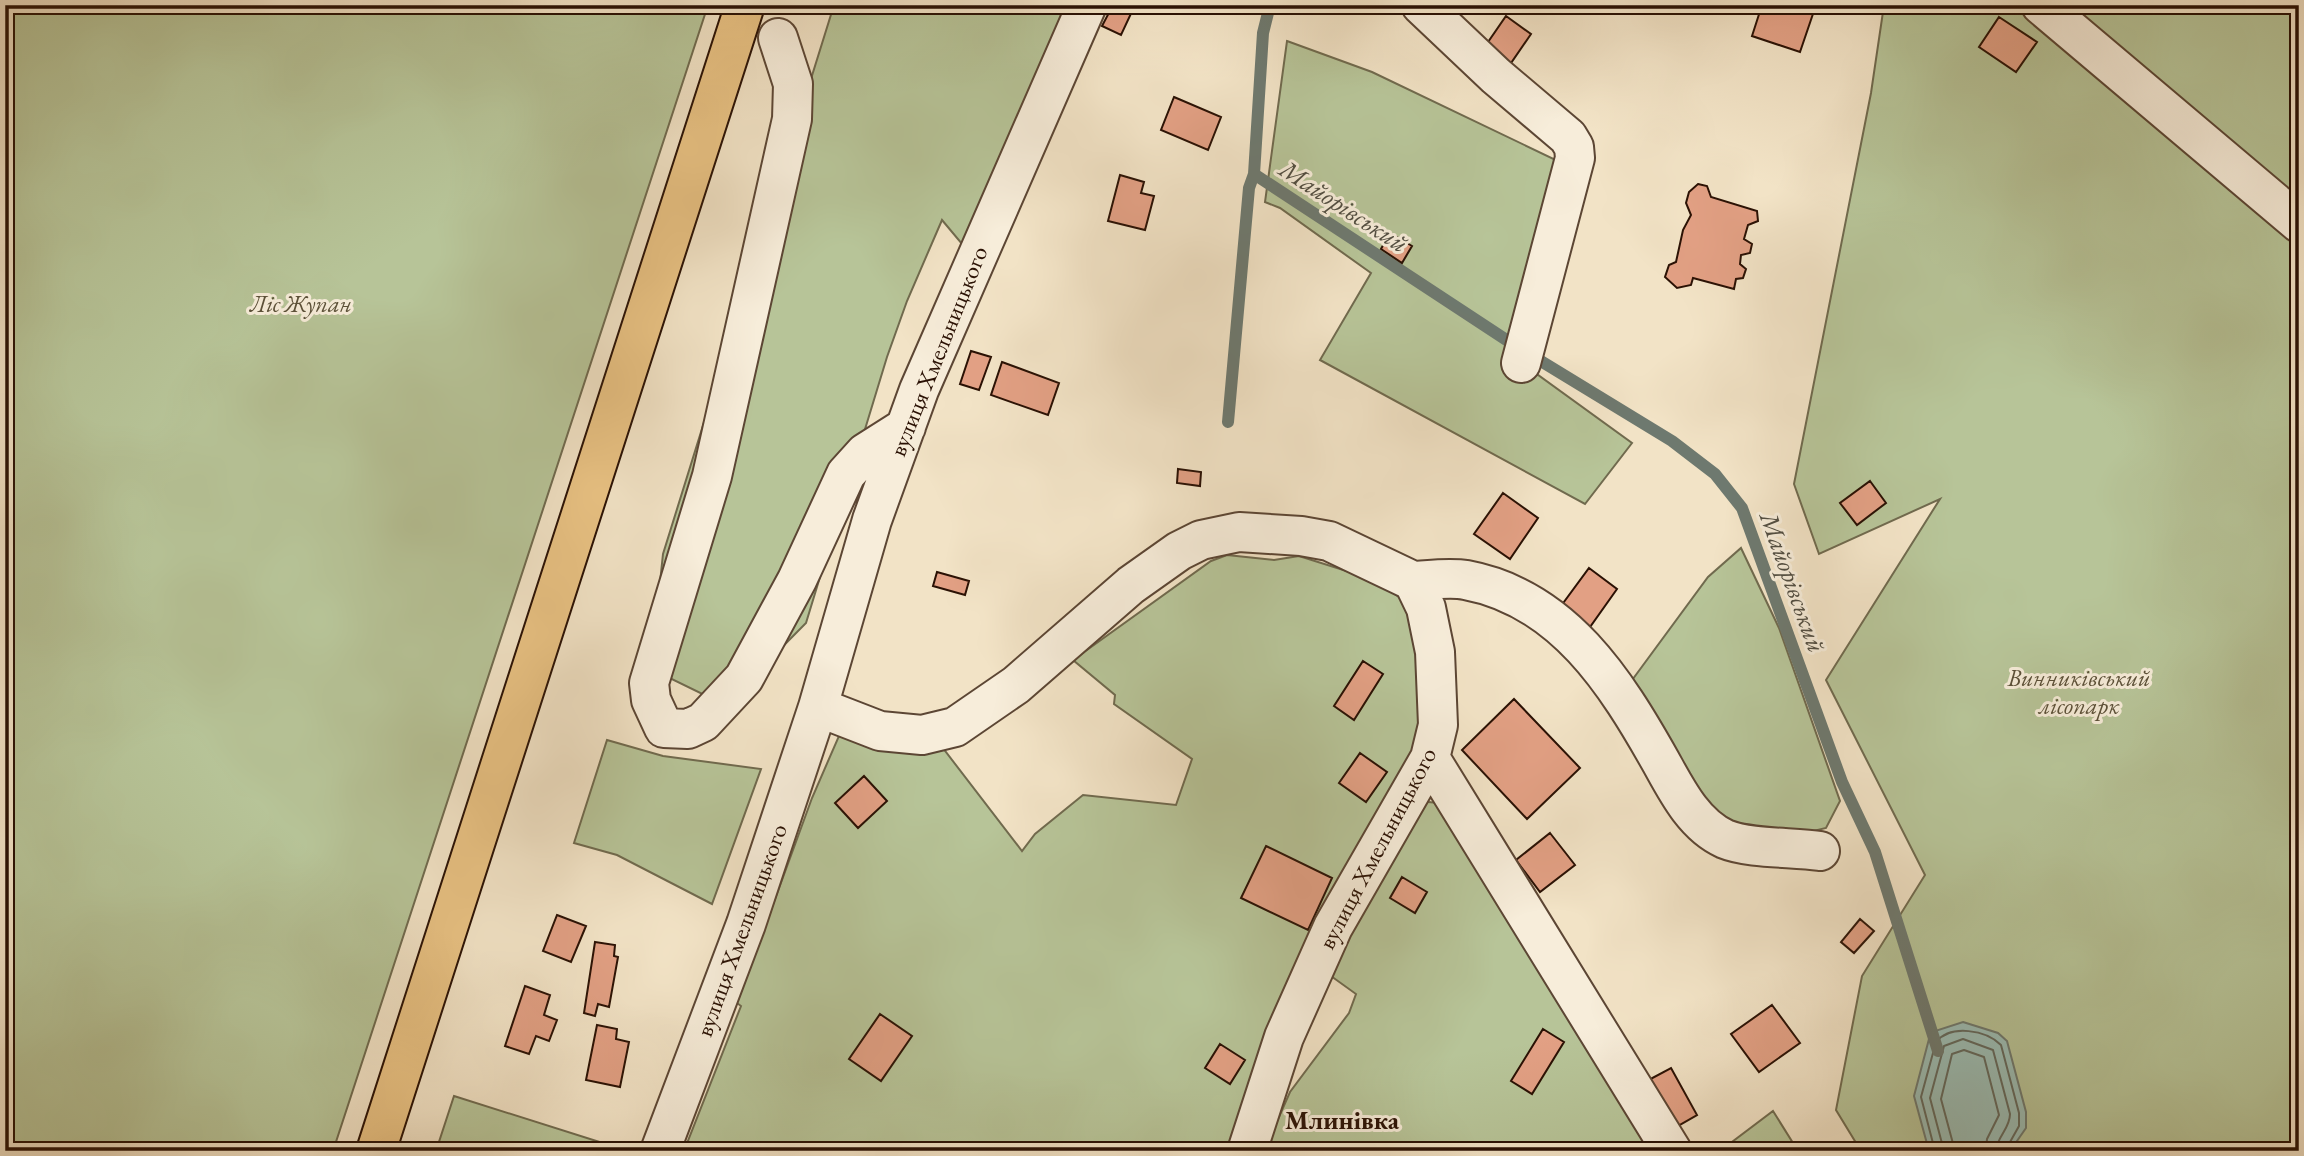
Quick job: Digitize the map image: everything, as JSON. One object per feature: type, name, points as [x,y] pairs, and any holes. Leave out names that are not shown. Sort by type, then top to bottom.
[{"type":"main road","points":[[376,1151],[745,5]]},
{"type":"street","name":"вулиця Хмельницького","points":[[660,1151],[746,924],[818,707],[872,520],[924,377],[1087,5]]},
{"type":"street","points":[[1421,5],[1496,76],[1568,137],[1574,147],[1575,158],[1523,356]]},
{"type":"street","points":[[2041,5],[2299,223]]},
{"type":"street","points":[[778,38],[793,84],[792,119],[712,476],[649,683],[650,700],[664,728],[688,729],[702,722],[744,678],[797,580],[846,474],[865,453],[906,427]]},
{"type":"street","points":[[818,707],[880,731],[922,735],[955,727],[1016,685],[1130,585],[1201,540],[1239,532],[1301,536],[1354,551],[1413,580],[1463,580],[1505,590],[1538,607],[1593,657],[1614,682],[1684,801],[1710,830],[1727,840],[1820,850]]},
{"type":"street","name":"вулиця Хмельницького","points":[[1247,1151],[1284,1037],[1333,927],[1430,758],[1438,725],[1435,652],[1426,608],[1413,580]]},
{"type":"street","points":[[1430,758],[1672,1151]]},
{"type":"green space","name":"Ліс Жупан","points":[[5,5],[708,5],[333,1151],[5,1151]]},
{"type":"green space","points":[[834,5],[1079,5],[962,244],[942,220],[907,301],[887,357],[806,623],[725,705],[651,669],[663,554]]},
{"type":"green space","name":"Винниківський лісопарк","points":[[1884,5],[2023,5],[2299,241],[2299,1151],[1861,1151],[1836,1110],[1862,976],[1925,875],[1826,680],[1940,499],[1819,554],[1794,484],[1871,93]]},
{"type":"green space","points":[[2057,5],[2299,5],[2299,206]]},
{"type":"green space","points":[[1287,41],[1372,72],[1562,163],[1505,351],[1632,443],[1585,504],[1320,360],[1371,273],[1280,208],[1265,202]]},
{"type":"green space","points":[[1741,548],[1779,628],[1840,801],[1826,828],[1801,834],[1741,829],[1705,814],[1627,687],[1708,577]]},
{"type":"green space","points":[[1227,555],[1274,560],[1299,556],[1372,579],[1414,607],[1420,743],[1264,1035],[1272,1042],[1233,1151],[684,1151],[741,1006],[737,1003],[812,798],[842,729],[939,743],[1022,851],[1035,834],[1083,795],[1176,805],[1192,759],[1114,704],[1115,695],[1073,660],[1211,561]]},
{"type":"green space","points":[[607,740],[663,756],[761,769],[712,904],[617,855],[574,843]]},
{"type":"green space","points":[[1417,801],[1439,803],[1652,1144],[1647,1151],[1264,1151],[1290,1092],[1349,1013],[1356,994],[1324,971]]},
{"type":"green space","points":[[454,1096],[628,1151],[436,1151]]},
{"type":"green space","points":[[1773,1111],[1798,1151],[1720,1151]]},
{"type":"water","points":[[1963,1022],[1998,1033],[2007,1041],[2026,1112],[2026,1128],[2010,1151],[1929,1151],[1914,1096],[1929,1039],[1935,1031]]},
{"type":"building","points":[[1113,5],[1135,5],[1121,35],[1102,26]]},
{"type":"building","points":[[1762,5],[1816,5],[1800,52],[1752,36]]},
{"type":"building","points":[[1506,16],[1531,34],[1511,63],[1486,45]]},
{"type":"building","points":[[1999,17],[2037,42],[2016,72],[1979,47]]},
{"type":"building","points":[[1174,97],[1221,117],[1208,150],[1161,130]]},
{"type":"building","points":[[1120,175],[1144,182],[1141,193],[1154,196],[1145,230],[1108,221]]},
{"type":"building","points":[[1698,184],[1707,186],[1711,197],[1757,211],[1758,221],[1748,225],[1744,239],[1752,244],[1750,253],[1741,255],[1740,264],[1746,269],[1743,278],[1736,279],[1734,289],[1693,278],[1691,285],[1677,288],[1665,277],[1669,265],[1676,262],[1683,230],[1691,215],[1686,203],[1689,192]]},
{"type":"building","points":[[1390,233],[1412,246],[1402,263],[1381,249]]},
{"type":"building","points":[[971,351],[991,357],[979,390],[960,384]]},
{"type":"building","points":[[1002,362],[1059,383],[1048,415],[991,395]]},
{"type":"building","points":[[1178,469],[1201,472],[1200,486],[1177,483]]},
{"type":"building","points":[[1870,481],[1886,503],[1857,525],[1840,503]]},
{"type":"building","points":[[1503,493],[1538,518],[1510,559],[1474,534]]},
{"type":"building","points":[[1589,568],[1617,589],[1590,627],[1561,606]]},
{"type":"building","points":[[937,572],[969,581],[965,595],[933,586]]},
{"type":"building","points":[[1363,661],[1383,674],[1354,720],[1334,706]]},
{"type":"building","points":[[1514,699],[1580,768],[1527,819],[1462,750]]},
{"type":"building","points":[[1360,753],[1387,772],[1366,802],[1339,783]]},
{"type":"building","points":[[864,776],[887,801],[858,828],[835,803]]},
{"type":"building","points":[[1550,833],[1575,865],[1540,892],[1516,860]]},
{"type":"building","points":[[1266,846],[1332,878],[1308,930],[1241,898]]},
{"type":"building","points":[[1402,877],[1427,892],[1415,913],[1390,898]]},
{"type":"building","points":[[557,915],[586,926],[571,962],[543,951]]},
{"type":"building","points":[[1860,919],[1874,931],[1854,953],[1841,942]]},
{"type":"building","points":[[595,942],[615,945],[614,956],[618,957],[609,1007],[598,1004],[595,1016],[584,1013]]},
{"type":"building","points":[[525,986],[550,995],[544,1015],[557,1020],[549,1041],[536,1036],[529,1054],[505,1046]]},
{"type":"building","points":[[1772,1005],[1800,1043],[1759,1072],[1731,1034]]},
{"type":"building","points":[[880,1014],[912,1036],[881,1081],[849,1059]]},
{"type":"building","points":[[597,1025],[617,1029],[616,1039],[629,1042],[620,1087],[586,1080]]},
{"type":"building","points":[[1543,1029],[1564,1042],[1532,1094],[1511,1081]]},
{"type":"building","points":[[1220,1044],[1245,1060],[1230,1084],[1205,1068]]},
{"type":"building","points":[[1671,1068],[1697,1115],[1669,1131],[1643,1083]]},
{"type":"waterway","points":[[1228,422],[1249,188],[1254,174],[1263,33],[1270,5]]},
{"type":"waterway","name":"Майорівський","points":[[1254,174],[1508,341],[1672,441],[1715,474],[1742,508],[1842,782],[1875,852],[1938,1051]]},
{"type":"district","name":"Млинівка","points":[[1342,1120]]}]
